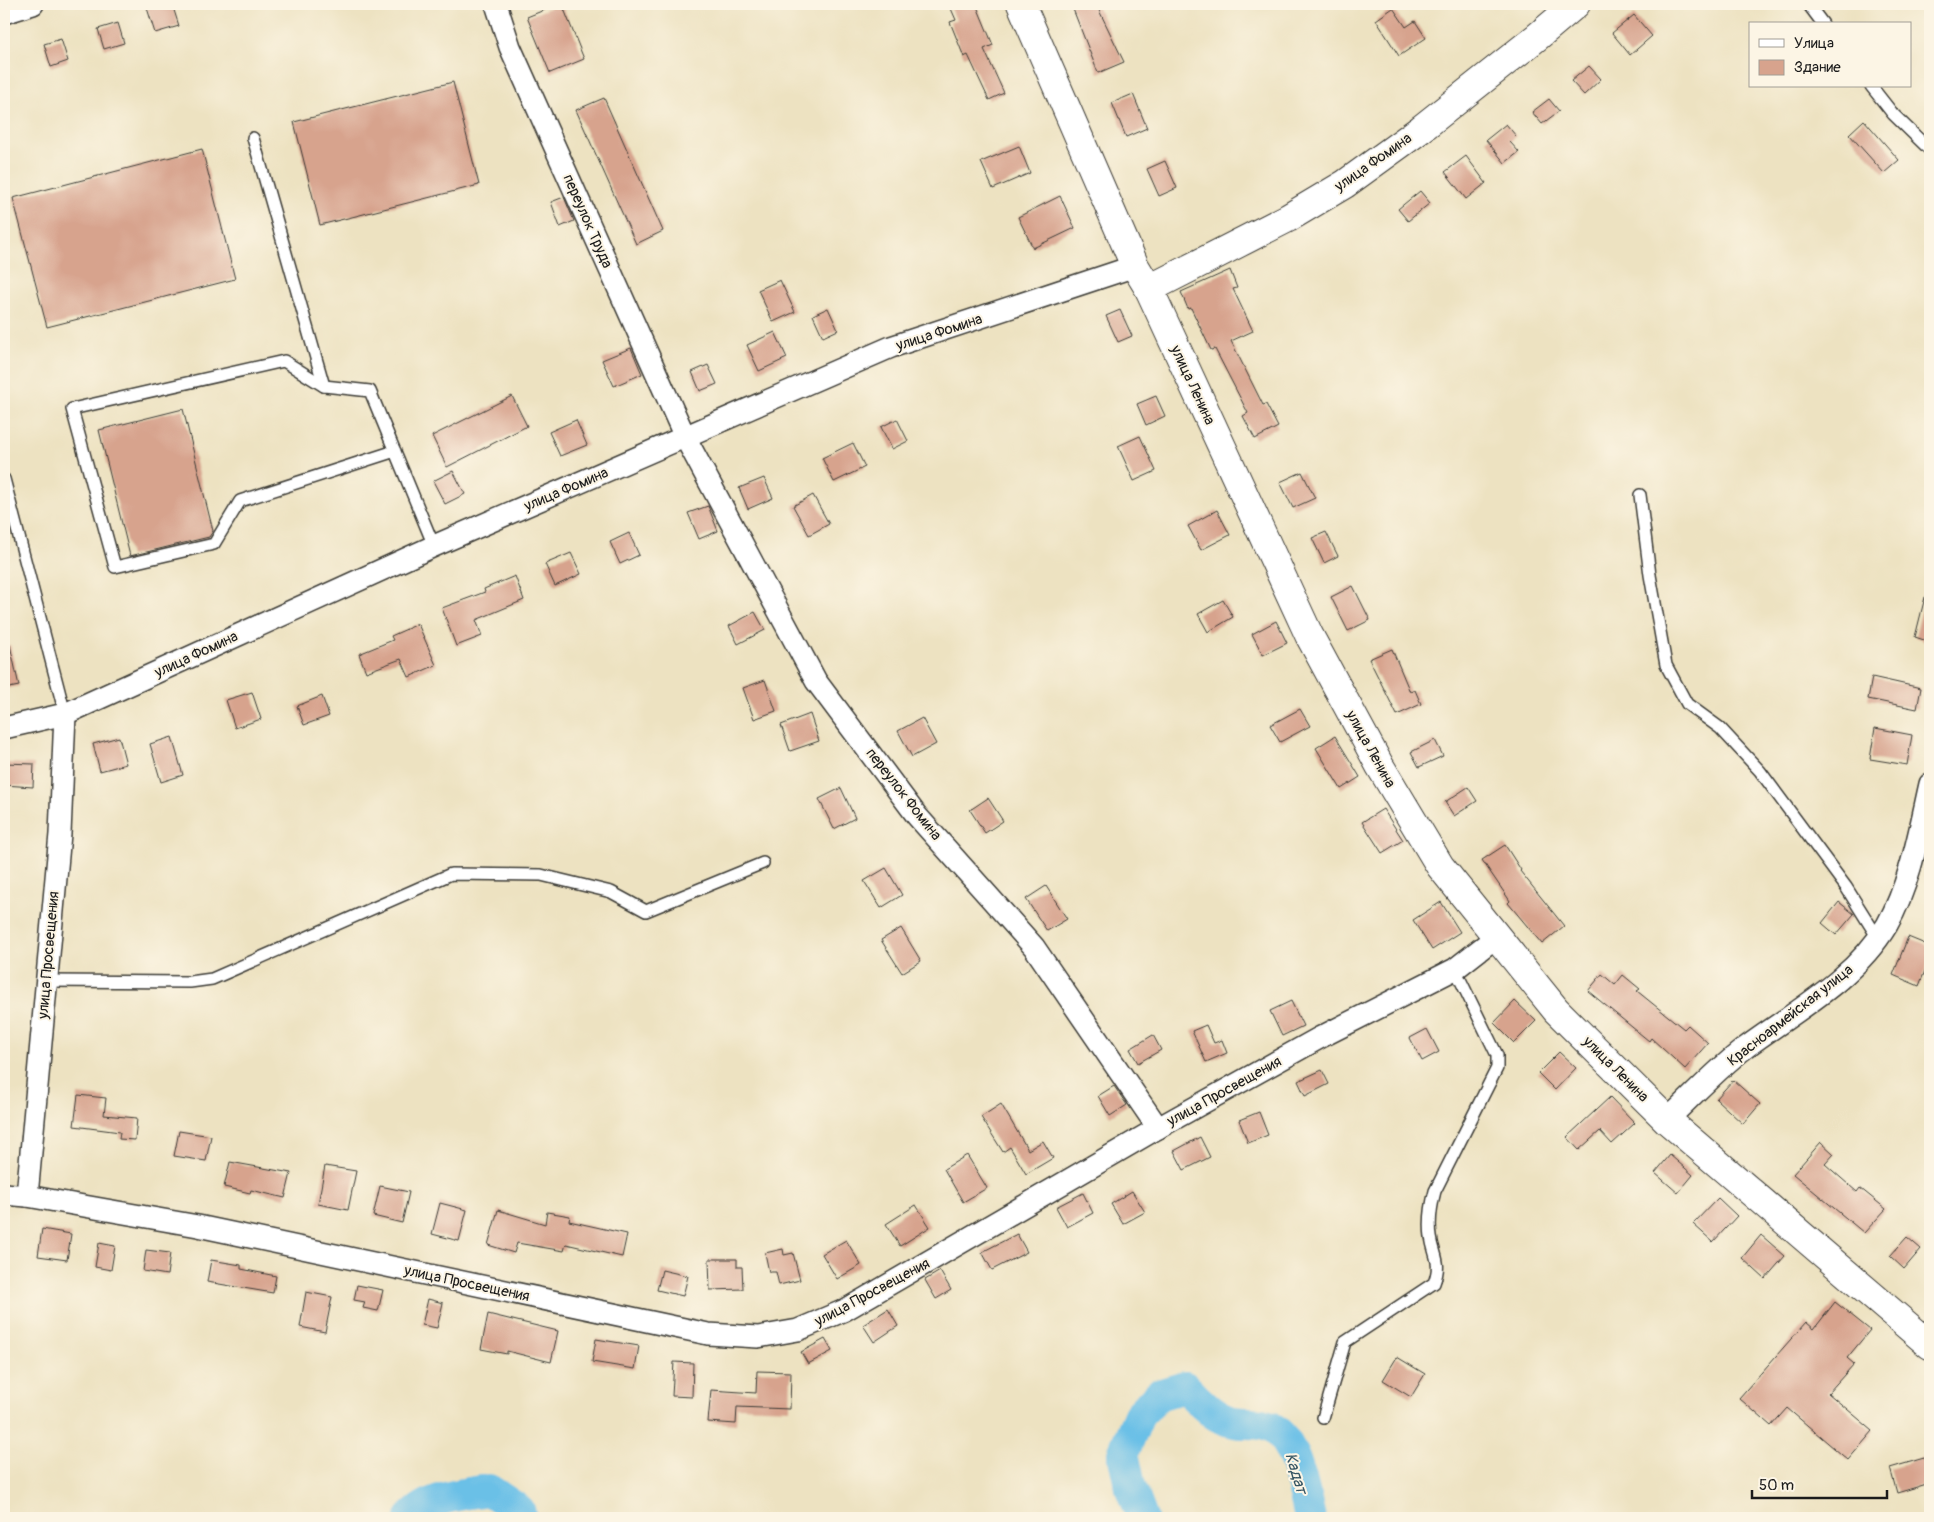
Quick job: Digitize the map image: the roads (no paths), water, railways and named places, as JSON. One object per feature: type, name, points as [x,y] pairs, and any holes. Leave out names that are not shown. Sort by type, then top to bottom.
[{"type":"street","points":[[4,13],[33,4]]},
{"type":"street","name":"переулок Труда","points":[[496,4],[510,47],[684,437]]},
{"type":"street","name":"улица Ленина","points":[[1021,4],[1142,277],[1309,635],[1380,766],[1435,858],[1556,1010],[1667,1120],[1930,1346]]},
{"type":"street","name":"улица Фомина","points":[[4,728],[65,714],[434,546],[891,347],[1142,277],[1288,218],[1345,184],[1429,122],[1576,4]]},
{"type":"street","name":"переулок Фомина","points":[[684,437],[816,681],[917,816],[1034,947],[1158,1128]]},
{"type":"street","name":"улица Просвещения","points":[[27,1196],[60,834],[65,714]]},
{"type":"street","name":"Красноармейская улица","points":[[1667,1120],[1743,1050],[1832,986],[1863,957],[1878,938],[1887,924],[1901,893],[1920,830],[1930,784]]},
{"type":"street","name":"улица Просвещения","points":[[4,1194],[27,1196],[198,1226],[708,1334],[758,1336],[798,1330],[845,1310],[1158,1128],[1321,1037],[1455,970],[1496,937]]},
{"type":"lane","points":[[1808,4],[1822,22]]},
{"type":"lane","points":[[1872,88],[1892,114],[1930,150]]},
{"type":"lane","points":[[253,138],[324,386]]},
{"type":"lane","points":[[395,451],[240,501],[214,544],[115,567],[72,409],[284,361],[324,386],[370,391],[395,451],[434,546]]},
{"type":"lane","points":[[4,479],[65,714]]},
{"type":"lane","points":[[1640,495],[1650,575],[1666,665],[1687,704],[1720,728],[1760,771],[1846,887],[1878,938]]},
{"type":"lane","points":[[46,981],[190,982],[212,979],[452,874],[541,875],[611,892],[646,911],[763,863]]},
{"type":"lane","points":[[1323,1418],[1345,1342],[1434,1283],[1438,1272],[1438,1262],[1431,1238],[1431,1208],[1435,1191],[1497,1068],[1496,1055],[1455,970]]},
{"type":"waterway","name":"Кадат","points":[[1142,1518],[1130,1486],[1123,1453],[1139,1415],[1158,1395],[1185,1387],[1207,1408],[1220,1417],[1234,1422],[1265,1425],[1275,1430],[1284,1439],[1291,1451],[1301,1479],[1310,1518]]},
{"type":"waterway","name":"Кадат","points":[[411,1518],[427,1505],[437,1501],[458,1495],[489,1490],[519,1510],[521,1518]]}]
